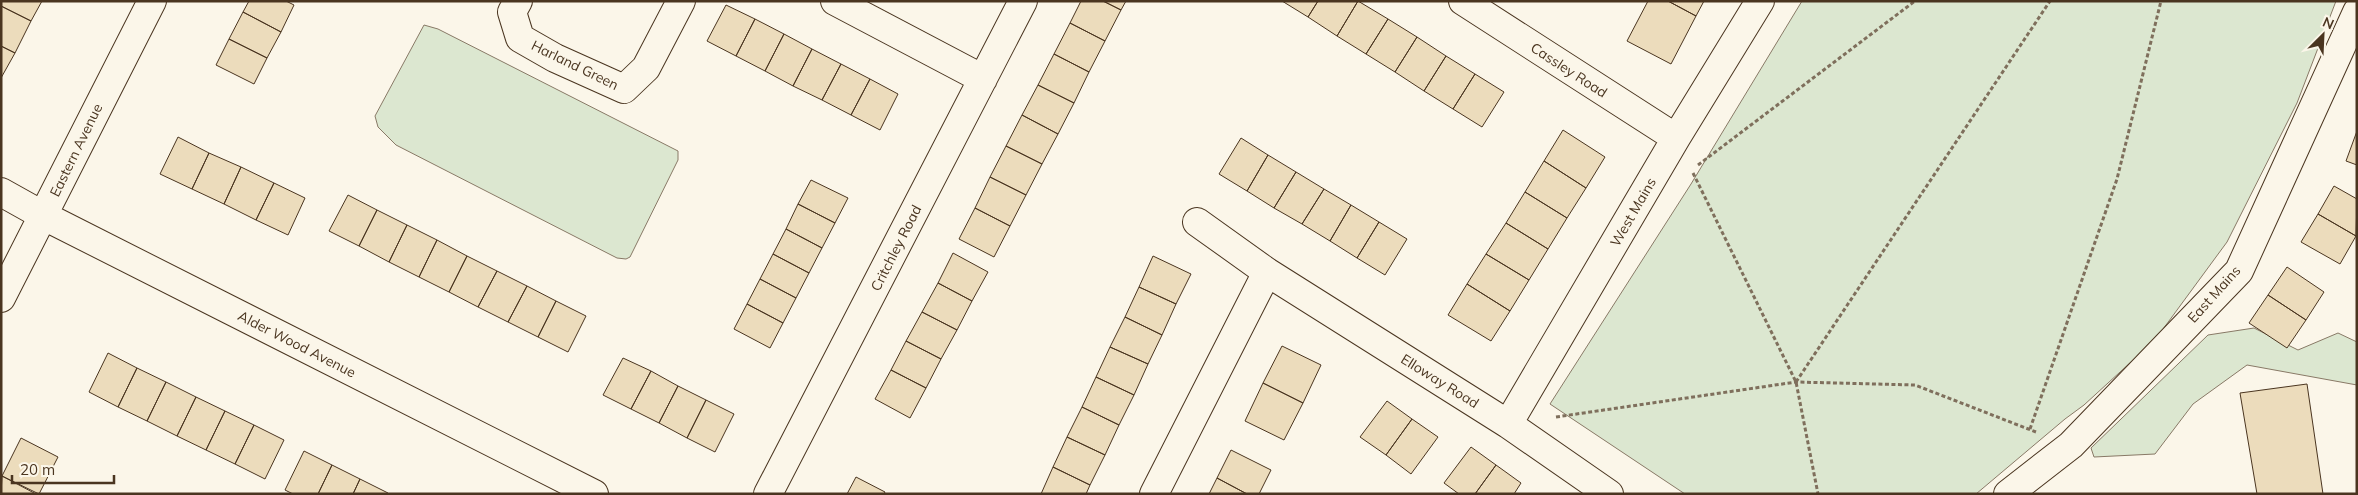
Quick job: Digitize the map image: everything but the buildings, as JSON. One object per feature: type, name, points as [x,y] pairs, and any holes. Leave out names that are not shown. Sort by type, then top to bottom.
[{"type":"street","name":"Eastern Avenue","points":[[1,298],[152,1]]},
{"type":"street","name":"Harland Green","points":[[518,1],[512,12],[520,38],[555,58],[624,89],[646,68],[681,1]]},
{"type":"street","points":[[835,1],[983,79]]},
{"type":"street","name":"Critchley Road","points":[[768,494],[1023,1]]},
{"type":"street","name":"Cassley Road","points":[[1463,1],[1676,138]]},
{"type":"street","name":"West Mains","points":[[1508,424],[1676,138],[1760,1]]},
{"type":"street","name":"East Mains","points":[[2008,494],[2070,445],[2239,270],[2357,12]]},
{"type":"street","name":"Alder Wood Avenue","points":[[1,192],[44,216],[594,494]]},
{"type":"street","name":"Elloway Road","points":[[1196,222],[1267,272],[1508,424],[1609,494]]},
{"type":"street","points":[[1154,494],[1267,272]]},
{"type":"path","points":[[1818,494],[1796,382],[1692,170],[1915,1]]},
{"type":"path","points":[[1796,382],[2050,1]]},
{"type":"path","points":[[2030,429],[2117,179],[2161,1]]},
{"type":"path","points":[[1508,424],[1796,382],[1914,385],[2070,445]]},
{"type":"green space","points":[[1802,1],[2336,1],[2297,103],[2227,242],[2155,340],[2084,405],[1976,494],[1685,494],[1550,404],[1691,184]]},
{"type":"green space","points":[[424,25],[438,29],[678,151],[678,160],[630,257],[626,259],[617,258],[396,145],[378,127],[375,116]]},
{"type":"green space","points":[[2254,328],[2298,350],[2338,333],[2357,342],[2357,385],[2247,365],[2193,404],[2155,454],[2094,457],[2091,448],[2208,335]]}]
